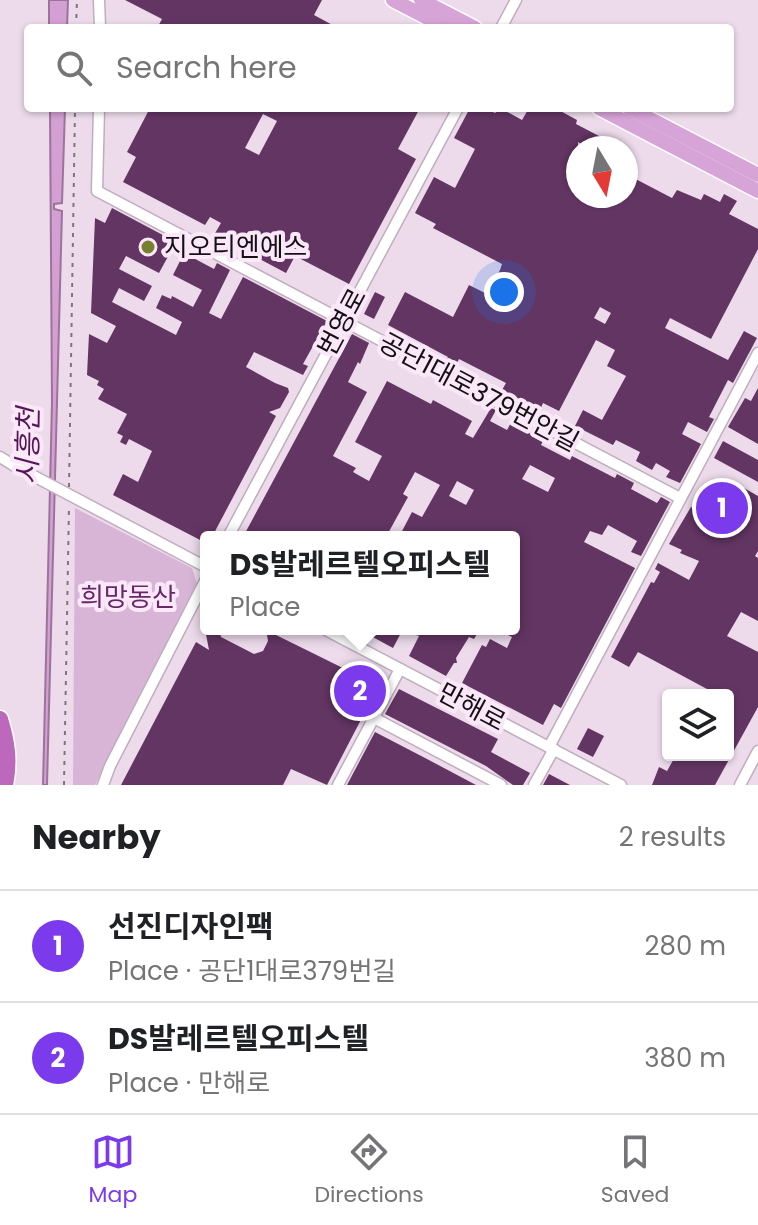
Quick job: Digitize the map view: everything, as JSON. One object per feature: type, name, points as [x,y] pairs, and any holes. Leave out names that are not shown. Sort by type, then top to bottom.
[{"type":"highway","points":[[0,719],[9,765],[5,785]]},
{"type":"main road","points":[[393,0],[439,24]]},
{"type":"main road","points":[[421,0],[467,24]]},
{"type":"main road","points":[[607,112],[758,191]]},
{"type":"main road","points":[[637,112],[758,175]]},
{"type":"street","points":[[99,0],[100,24]]},
{"type":"street","points":[[503,24],[516,0]]},
{"type":"street","name":"공단1대로379번안길","points":[[99,112],[97,191],[680,498]]},
{"type":"street","name":"번영로","points":[[231,531],[456,112]]},
{"type":"street","points":[[534,785],[680,498],[758,353]]},
{"type":"street","points":[[0,457],[200,564]]},
{"type":"street","points":[[103,785],[200,591]]},
{"type":"street","name":"만해로","points":[[335,635],[621,785]]},
{"type":"street","points":[[338,785],[400,669]]},
{"type":"street","points":[[374,718],[501,785]]},
{"type":"street","points":[[740,785],[758,751]]},
{"type":"path","points":[[76,24],[77,0]]},
{"type":"path","points":[[64,785],[75,112]]},
{"type":"green space","name":"희망동산","points":[[75,508],[192,568],[197,584],[95,785],[73,785]]},
{"type":"shaded area","points":[[49,0],[68,0],[67,24],[49,24]]},
{"type":"shaded area","points":[[50,112],[65,112],[62,203],[54,204],[54,209],[62,211],[47,785],[43,785],[52,402]]},
{"type":"building","points":[[125,0],[322,0],[314,15],[331,24],[159,24],[162,19]]},
{"type":"building","points":[[148,112],[418,112],[398,149],[416,159],[349,284],[295,256],[286,273],[214,235],[221,223],[210,217],[205,225],[123,182],[136,157],[127,152]],"holes":[[[263,114],[277,121],[259,155],[245,148]]]},
{"type":"building","points":[[468,112],[507,112],[522,120],[527,112],[562,112],[577,120],[576,124],[599,136],[566,136],[566,208],[638,208],[638,180],[672,198],[677,190],[701,200],[704,194],[720,202],[724,194],[737,201],[729,214],[758,229],[758,249],[711,339],[670,318],[665,328],[728,360],[744,331],[757,338],[733,383],[728,380],[709,417],[714,419],[707,432],[688,422],[682,434],[701,444],[680,483],[666,477],[670,471],[656,463],[652,470],[636,461],[640,452],[616,440],[613,445],[575,426],[583,410],[602,420],[626,376],[607,366],[615,350],[596,340],[559,411],[543,403],[540,410],[502,390],[506,383],[459,359],[456,365],[446,360],[448,357],[388,325],[405,292],[453,317],[469,285],[487,294],[500,270],[502,264],[433,228],[436,224],[415,213],[434,177],[455,188],[475,149],[454,138]],"holes":[[[600,307],[611,313],[605,324],[594,318]]]},
{"type":"building","points":[[112,208],[176,242],[159,273],[126,256],[119,269],[152,286],[144,301],[119,288],[112,302],[176,335],[182,322],[156,308],[162,295],[171,299],[172,296],[193,307],[202,290],[173,275],[184,253],[214,269],[217,263],[230,270],[209,313],[221,319],[243,277],[327,321],[303,364],[308,366],[303,375],[254,352],[246,367],[288,388],[289,392],[280,408],[269,412],[276,416],[215,531],[200,531],[200,540],[113,495],[123,474],[138,482],[152,451],[129,439],[126,445],[120,442],[123,436],[117,433],[127,414],[98,399],[104,389],[97,385],[99,381],[87,375],[89,334],[107,343],[116,326],[91,313],[95,218],[105,223]]},
{"type":"building","points":[[375,292],[385,297],[374,319],[364,314]]},
{"type":"building","points":[[352,334],[369,343],[348,382],[367,392],[333,456],[356,468],[353,472],[369,481],[382,456],[355,442],[387,381],[472,421],[465,434],[473,438],[491,408],[496,410],[490,421],[507,430],[513,419],[545,436],[541,445],[570,460],[572,456],[615,478],[617,474],[634,483],[631,489],[657,503],[661,497],[670,502],[641,556],[631,552],[637,541],[608,525],[602,535],[590,531],[584,542],[635,568],[561,708],[554,704],[543,725],[462,683],[482,645],[486,647],[490,639],[507,648],[512,637],[508,635],[520,635],[520,531],[402,531],[412,512],[422,517],[440,485],[415,472],[403,494],[408,497],[389,531],[246,531]],"holes":[[[530,465],[555,478],[548,492],[522,479]],[[457,481],[474,490],[466,505],[449,496]]]},
{"type":"building","points":[[758,388],[758,444],[728,427],[745,398],[751,401]]},
{"type":"building","points":[[723,441],[758,460],[758,482],[714,458]]},
{"type":"building","points":[[728,479],[758,496],[758,551],[755,556],[758,558],[758,621],[741,612],[727,636],[758,652],[758,707],[734,751],[734,689],[707,689],[638,652],[629,667],[611,657],[651,582],[654,583],[660,572],[655,569],[658,563],[689,580],[699,561],[680,553],[682,550],[669,544],[691,507],[699,511],[701,528]]},
{"type":"building","points":[[206,635],[220,635],[254,654],[263,651],[268,641],[267,635],[276,635],[351,672],[353,668],[383,684],[327,785],[291,769],[283,785],[121,785],[196,642],[209,650]]},
{"type":"building","points":[[369,635],[400,635],[393,648]]},
{"type":"building","points":[[416,635],[476,635],[474,639],[469,637],[456,658],[457,663],[446,676],[409,656],[419,636]]},
{"type":"building","points":[[399,689],[498,739],[491,752],[530,773],[523,785],[513,785],[486,766],[385,714]]},
{"type":"building","points":[[588,728],[604,736],[593,757],[577,749]]},
{"type":"building","points":[[375,732],[427,759],[476,785],[347,785]]},
{"type":"building","points":[[673,761],[728,761],[715,785],[652,785],[659,767],[667,771]]},
{"type":"building","points":[[549,774],[570,785],[543,785]]},
{"type":"place","name":"지오티엔에스","points":[[148,247]]},
{"type":"place","name":"선진디자인팩","points":[[722,508]]},
{"type":"place","name":"DS발레르텔오피스텔","points":[[360,691]]},
{"type":"water label","name":"시흥천","points":[[28,446]]}]
